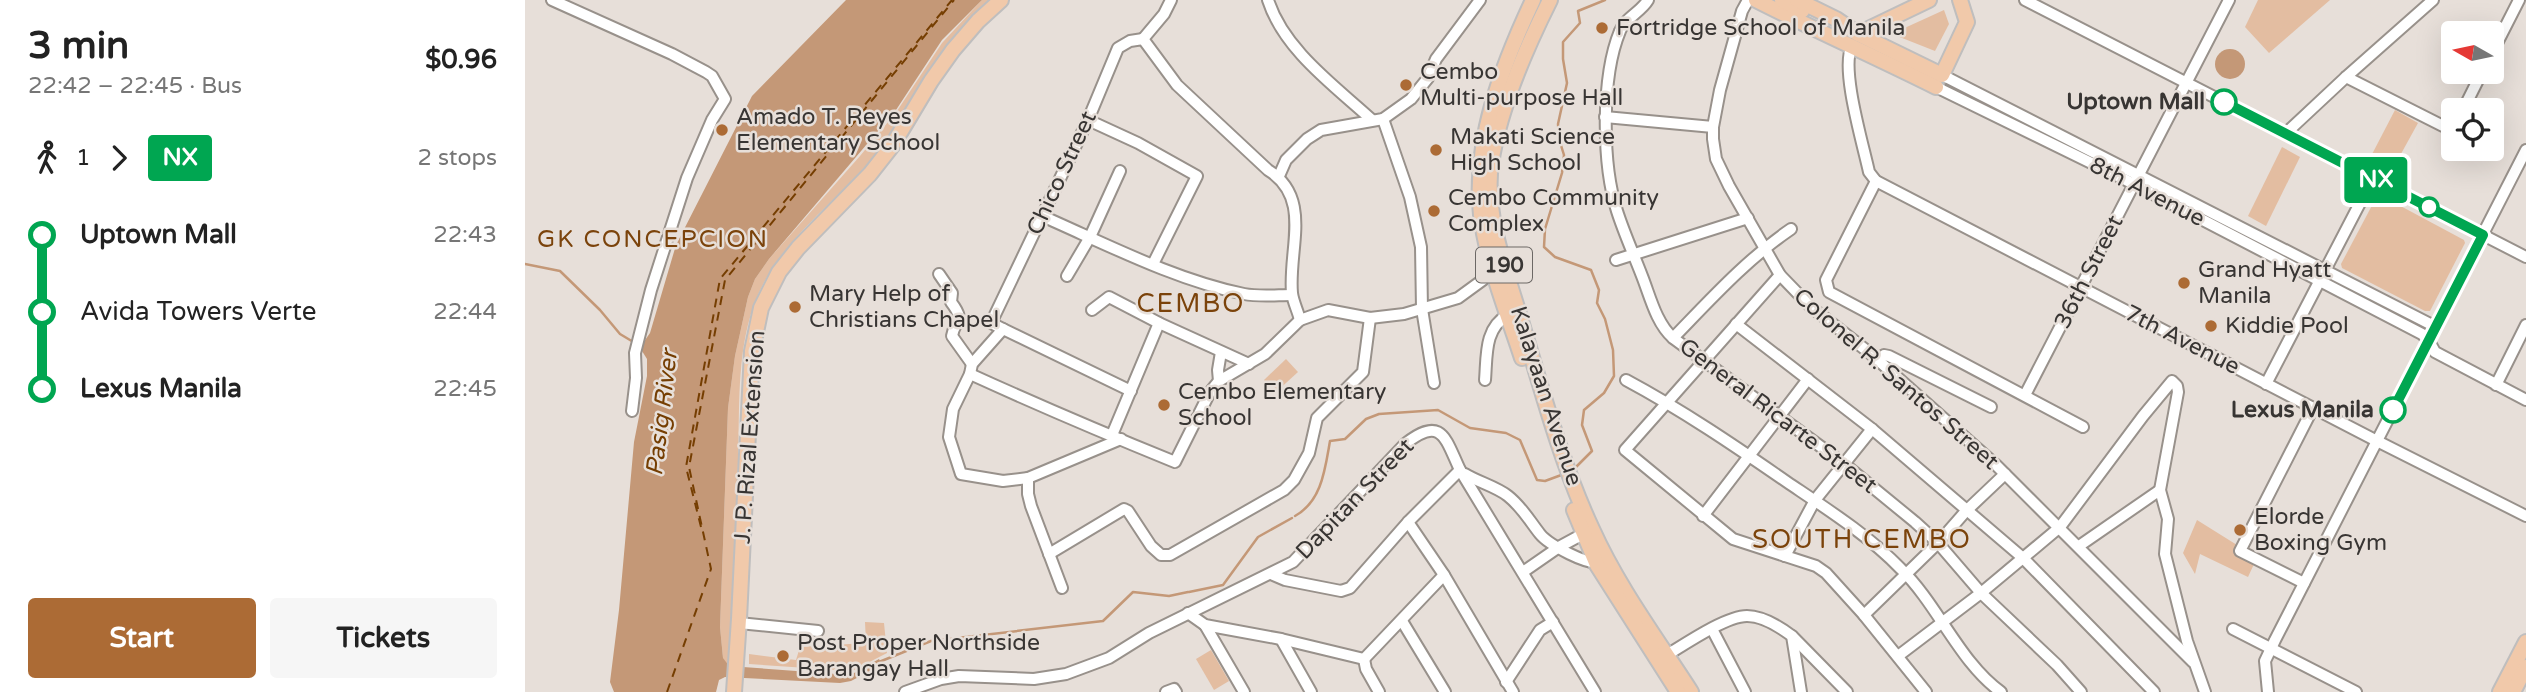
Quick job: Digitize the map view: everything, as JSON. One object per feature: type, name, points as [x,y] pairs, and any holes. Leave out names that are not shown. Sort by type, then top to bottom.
[{"type":"main road","name":"J. P. Rizal Extension","points":[[735,679],[751,351],[761,308],[779,272],[798,248],[870,174],[892,146],[953,50],[1001,0]]},
{"type":"main road","name":"8th Avenue","points":[[1756,0],[1826,36],[1855,40],[1939,81]]},
{"type":"main road","points":[[1770,0],[1837,35],[1855,40],[1929,0]]},
{"type":"main road","points":[[1782,0],[1855,40]]},
{"type":"main road","name":"8th Avenue","points":[[1797,0],[1836,19],[1855,40]]},
{"type":"main road","points":[[1939,81],[1967,22],[1960,0]]},
{"type":"main road","points":[[1530,5],[1537,10],[1546,9]]},
{"type":"main road","name":"Kalayaan Avenue","points":[[1530,5],[1492,106],[1481,161],[1482,216],[1508,315],[1570,486],[1583,534],[1691,692]]},
{"type":"main road","name":"Kalayaan Avenue","points":[[1546,9],[1521,65],[1499,128],[1491,165],[1490,191],[1503,262],[1562,463]]},
{"type":"main road","name":"Kalayaan Avenue","points":[[1570,486],[1591,529],[1602,562],[1678,692]]},
{"type":"main road","points":[[2500,692],[2526,642]]},
{"type":"main road","points":[[2519,687],[2526,667]]},
{"type":"street","points":[[552,0],[706,72],[712,76],[725,99],[712,120],[687,178],[659,266],[637,347],[632,411]]},
{"type":"street","points":[[1171,0],[1164,14],[1143,40],[1178,85],[1268,170],[1279,176],[1295,206],[1292,295],[1300,320]]},
{"type":"street","points":[[1268,0],[1274,19],[1285,36],[1377,120],[1410,197],[1421,247],[1422,309],[1434,383]]},
{"type":"street","points":[[1279,176],[1286,160],[1307,139],[1321,130],[1377,120],[1411,99],[1427,78],[1436,59],[1480,0]]},
{"type":"street","name":"General Ricarte Street","points":[[1648,0],[1644,7],[1625,23],[1620,32],[1608,85],[1605,117],[1616,210],[1660,320],[1674,338],[1843,463],[1938,543],[1981,593],[2057,665],[2078,691]]},
{"type":"street","name":"Colonel R. Santos Street","points":[[1748,0],[1731,49],[1713,127],[1716,159],[1780,275],[1811,307],[1878,360],[2005,474],[2193,662]]},
{"type":"street","points":[[2025,0],[2526,257]]},
{"type":"street","name":"36th Street","points":[[2025,395],[2229,0]]},
{"type":"street","points":[[2286,133],[2433,0]]},
{"type":"street","points":[[2504,29],[2519,0]]},
{"type":"street","name":"Chico Street","points":[[1003,329],[992,321],[1088,120],[1118,48],[1130,41],[1143,40]]},
{"type":"street","points":[[1855,40],[1848,54],[1848,75],[1869,172],[1876,181],[1826,280],[1829,292],[2083,427]]},
{"type":"street","points":[[2346,77],[2441,125]]},
{"type":"street","name":"8th Avenue","points":[[1939,81],[2322,275],[2436,327]]},
{"type":"street","points":[[1605,117],[1713,127]]},
{"type":"street","points":[[1088,120],[1138,143],[1196,175],[1197,179],[1166,233],[1153,264]]},
{"type":"street","points":[[2268,692],[2265,660],[2526,150]]},
{"type":"street","points":[[1067,276],[1090,237],[1120,171]]},
{"type":"street","points":[[2266,383],[2373,178]]},
{"type":"street","name":"7th Avenue","points":[[1876,181],[2377,442],[2526,516]]},
{"type":"street","points":[[1042,216],[1153,264],[1246,295],[1292,295]]},
{"type":"street","points":[[1616,260],[1748,218]]},
{"type":"street","points":[[1674,338],[1765,248],[1791,229]]},
{"type":"street","points":[[939,274],[953,293],[951,303],[960,316],[952,336],[971,369],[1038,405],[1175,462],[1210,392],[1219,381],[1265,354],[1300,320],[1328,310],[1370,318],[1404,314],[1458,298],[1495,271]]},
{"type":"street","points":[[1780,275],[1625,450],[1735,541],[1816,566],[1826,572],[1926,692]]},
{"type":"street","name":"8th Avenue","points":[[2322,275],[2422,334],[2435,352],[2526,400]]},
{"type":"street","points":[[1092,310],[1107,297],[1249,363]]},
{"type":"street","points":[[1485,380],[1491,332],[1496,324],[1508,315]]},
{"type":"street","points":[[1049,554],[1124,509],[1161,555],[1170,555],[1271,498],[1294,481],[1309,453],[1317,418],[1363,372],[1370,318]]},
{"type":"street","points":[[1131,391],[1003,329],[971,369],[956,402],[949,437],[959,471],[965,476],[983,479],[1003,481],[1028,478],[1116,437],[1131,391],[1159,323]]},
{"type":"street","points":[[1736,324],[1873,429],[2023,558],[2154,692]]},
{"type":"street","points":[[2495,385],[2526,325]]},
{"type":"street","points":[[1219,381],[1221,352]]},
{"type":"street","points":[[1878,360],[1884,355],[1889,356],[1991,407]]},
{"type":"street","points":[[1703,516],[1808,379]]},
{"type":"street","points":[[1626,380],[1667,402],[1750,456],[1882,549],[1906,573],[1976,668],[2001,692]]},
{"type":"street","points":[[1898,656],[1981,593],[2060,527],[2172,381],[2178,392],[2161,490],[2168,519],[2165,554],[2193,662],[2205,692]]},
{"type":"street","points":[[2304,583],[2240,551],[2313,408]]},
{"type":"street","points":[[1785,556],[1815,500],[1873,429]]},
{"type":"street","name":"Dapitan Street","points":[[905,692],[941,679],[960,676],[1034,679],[1066,674],[1094,665],[1188,613],[1271,574],[1299,557],[1405,444],[1422,430],[1433,430],[1442,435],[1459,470],[1595,692]]},
{"type":"street","points":[[1271,574],[1285,580],[1345,590],[1350,588],[1408,522],[1459,470],[1508,496],[1525,512],[1540,534],[1559,547],[1587,562],[1602,562]]},
{"type":"street","points":[[1864,615],[2005,474]]},
{"type":"street","points":[[1028,478],[1031,506],[1062,588]]},
{"type":"street","points":[[2079,546],[2161,490]]},
{"type":"street","points":[[1408,522],[1444,575],[1513,692]]},
{"type":"street","points":[[1523,572],[1583,534]]},
{"type":"street","points":[[1364,659],[1444,575]]},
{"type":"street","points":[[1188,613],[1205,625],[1244,692]]},
{"type":"street","points":[[1667,655],[1712,629],[1739,617],[1749,616],[1776,625],[1792,636],[1847,692]]},
{"type":"street","points":[[1402,621],[1445,692]]},
{"type":"street","points":[[1506,681],[1540,630],[1553,622]]},
{"type":"street","points":[[739,623],[818,631]]},
{"type":"street","points":[[1205,625],[1281,639],[1364,659]]},
{"type":"street","points":[[1712,629],[1745,692]]},
{"type":"street","points":[[2234,629],[2356,692]]},
{"type":"street","points":[[1792,636],[1801,692]]},
{"type":"street","points":[[1281,639],[1311,692]]},
{"type":"street","points":[[1364,659],[1378,692]]},
{"type":"street","points":[[1034,679],[1034,692]]},
{"type":"shaded area","points":[[982,0],[989,0],[933,64],[880,149],[793,241],[764,282],[754,305],[744,343],[740,383],[729,665],[723,658],[720,627],[728,408],[735,356],[748,297],[755,279],[769,259],[860,156],[897,111],[942,43]]},
{"type":"shaded area","points":[[2258,0],[2330,0],[2269,53],[2245,27]]},
{"type":"shaded area","points":[[1944,10],[1949,24],[1935,51],[1897,36],[1898,31]]},
{"type":"shaded area","points":[[2395,110],[2418,123],[2391,172],[2369,160]]},
{"type":"shaded area","points":[[2282,147],[2300,157],[2266,226],[2248,216]]},
{"type":"shaded area","points":[[2380,195],[2464,240],[2465,243],[2430,311],[2425,311],[2342,268],[2341,264],[2377,196]]},
{"type":"shaded area","points":[[1286,359],[1298,372],[1275,393],[1264,380]]},
{"type":"shaded area","points":[[2197,520],[2237,545],[2234,553],[2254,564],[2248,577],[2200,554],[2195,574],[2183,553]]},
{"type":"shaded area","points":[[865,622],[884,623],[887,653],[852,671],[749,664],[749,654],[796,660],[800,647],[866,643]]},
{"type":"shaded area","points":[[1211,650],[1229,681],[1214,690],[1196,659]]},
{"type":"water","name":"Pasig River","points":[[846,0],[982,0],[942,40],[896,110],[755,279],[748,297],[735,356],[728,408],[720,627],[723,658],[729,666],[837,674],[854,673],[879,659],[882,665],[851,681],[840,683],[725,677],[719,680],[716,692],[614,692],[610,682],[634,442],[647,376],[643,343],[650,333],[676,245],[752,96]]},
{"type":"water","points":[[2230,49],[2236,50],[2244,58],[2244,70],[2236,78],[2230,79],[2224,78],[2216,70],[2215,64],[2216,58],[2224,50]]},
{"type":"waterway","points":[[1573,470],[1592,451],[1582,425],[1584,410],[1604,393],[1614,376],[1613,350],[1605,319],[1597,303],[1599,290],[1591,270],[1555,257],[1544,247],[1545,229],[1562,173],[1564,155],[1558,124],[1567,83],[1563,42],[1580,23],[1578,11],[1605,0]]},
{"type":"waterway","points":[[525,264],[560,271],[620,334],[635,343]]},
{"type":"waterway","points":[[1295,516],[1304,510],[1317,493],[1330,441],[1345,439],[1366,419],[1379,414],[1438,410],[1470,428],[1506,433],[1520,440],[1537,480],[1545,481],[1564,474]]},
{"type":"waterway","points":[[1189,592],[1223,585],[1258,537],[1292,518]]},
{"type":"waterway","points":[[879,662],[931,641],[1103,621],[1133,592],[1169,596],[1188,592]]},
{"type":"ferry route","points":[[701,527],[686,467],[720,279],[952,0]]},
{"type":"ferry route","points":[[667,692],[711,569],[689,467],[725,280],[954,0]]},
{"type":"bus line","name":"NX","points":[[2224,102],[2483,235],[2393,410]]},
{"type":"place","name":"Fortridge School of Manila","points":[[1602,28]]},
{"type":"place","name":"Cembo Multi-purpose Hall","points":[[1406,85]]},
{"type":"place","name":"Uptown Mall","points":[[2224,102]]},
{"type":"place","name":"Amado T. Reyes Elementary School","points":[[722,130]]},
{"type":"place","name":"Makati Science High School","points":[[1436,150]]},
{"type":"place","name":"Cembo Community Complex","points":[[1434,211]]},
{"type":"place","name":"Grand Hyatt Manila","points":[[2184,283]]},
{"type":"place","name":"Mary Help of Christians Chapel","points":[[795,307]]},
{"type":"place","name":"Kiddie Pool","points":[[2211,326]]},
{"type":"place","name":"Cembo Elementary School","points":[[1164,405]]},
{"type":"place","name":"Lexus Manila","points":[[2393,410]]},
{"type":"place","name":"Elorde Boxing Gym","points":[[2240,530]]},
{"type":"place","name":"Post Proper Northside Barangay Hall","points":[[783,656]]},
{"type":"district","name":"GK CONCEPCION","points":[[653,239]]},
{"type":"district","name":"CEMBO","points":[[1191,303]]},
{"type":"district","name":"SOUTH CEMBO","points":[[1862,539]]}]
